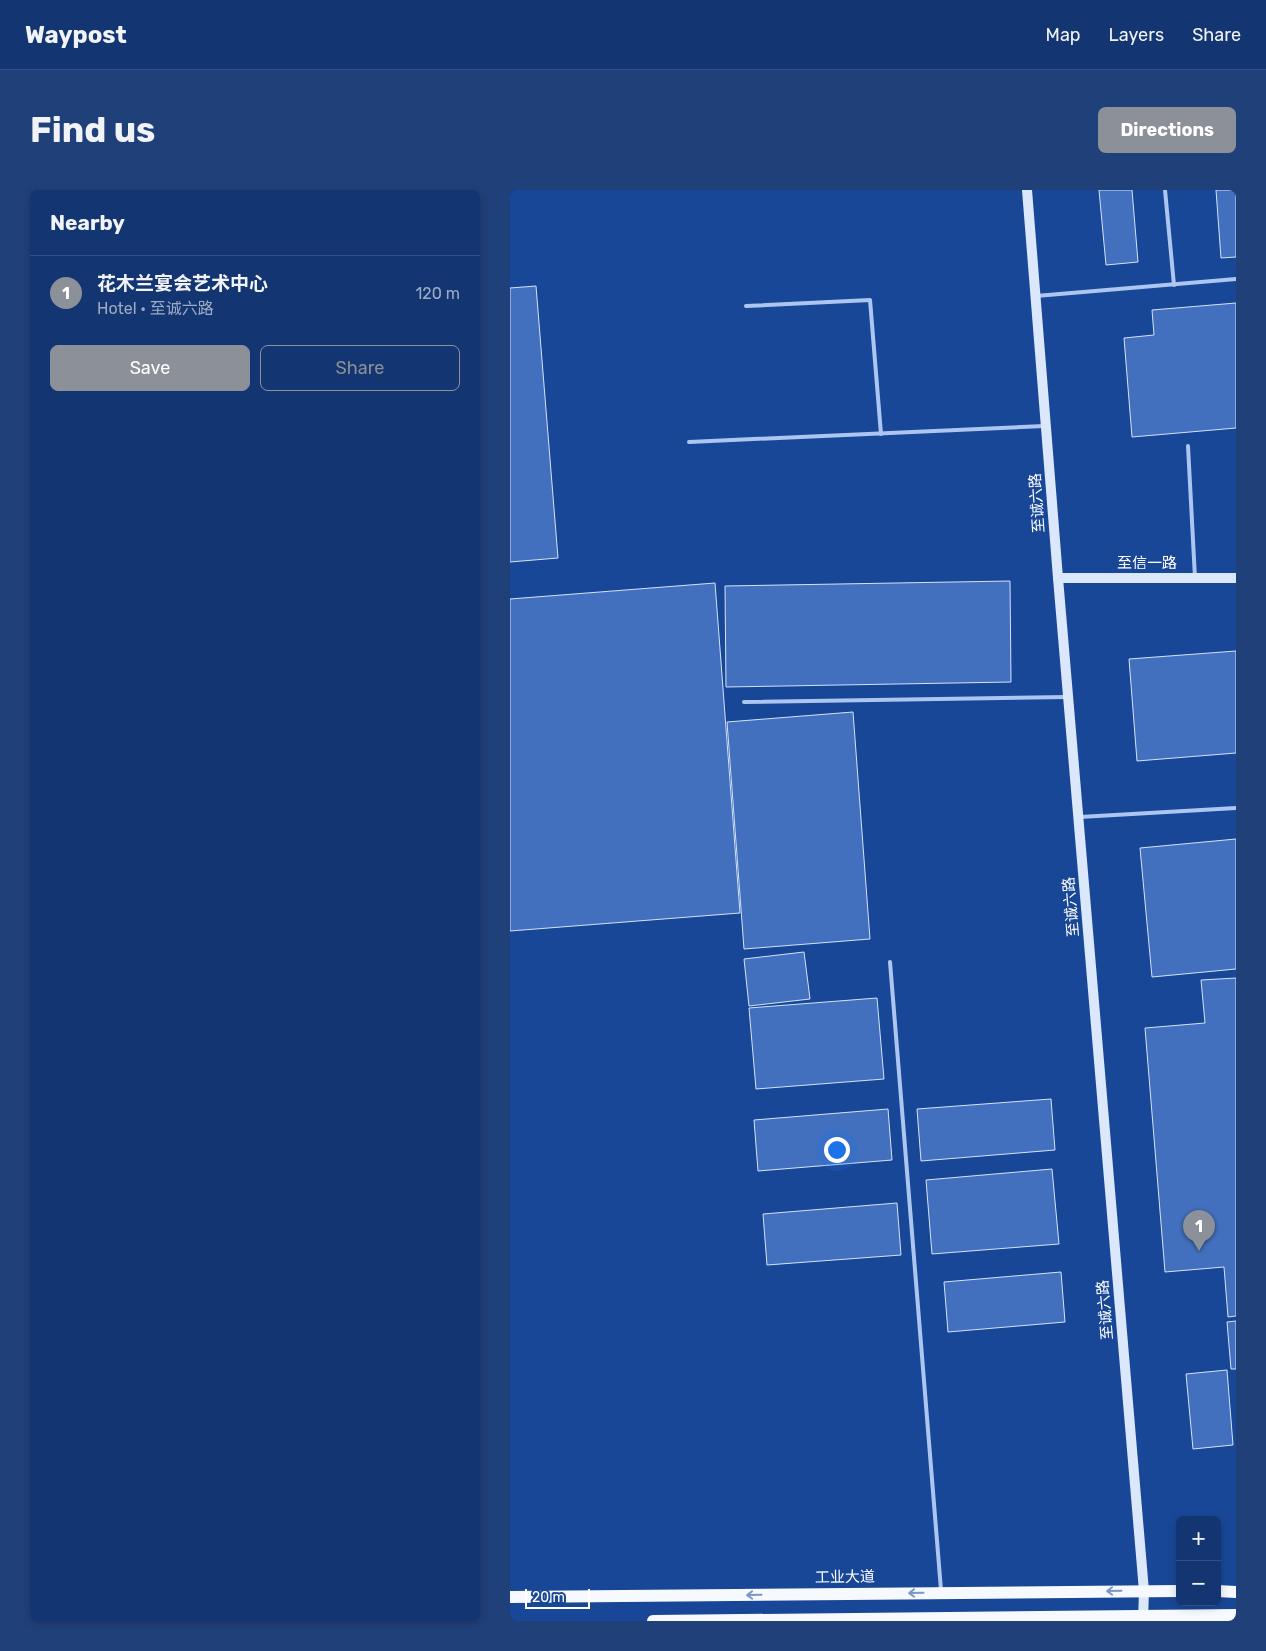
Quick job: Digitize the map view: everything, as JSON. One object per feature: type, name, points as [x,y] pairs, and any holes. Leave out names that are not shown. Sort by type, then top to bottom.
[{"type":"main road","name":"至诚六路","points":[[1027,190],[1144,1590],[1143,1618]]},
{"type":"main road","name":"至信一路","points":[[1058,578],[1236,578]]},
{"type":"main road","name":"工业大道","points":[[510,1597],[1176,1591]]},
{"type":"main road","points":[[1221,1592],[1236,1592]]},
{"type":"main road","points":[[653,1621],[1143,1618],[1236,1615]]},
{"type":"lane","points":[[1165,190],[1174,285]]},
{"type":"lane","points":[[1036,296],[1236,279]]},
{"type":"lane","points":[[746,306],[870,300],[881,434]]},
{"type":"lane","points":[[689,442],[1046,426]]},
{"type":"lane","points":[[1188,446],[1195,578]]},
{"type":"lane","points":[[744,702],[1068,697]]},
{"type":"lane","points":[[1078,817],[1236,808]]},
{"type":"lane","points":[[890,962],[941,1593]]},
{"type":"building","points":[[1099,190],[1132,190],[1138,262],[1106,265]]},
{"type":"building","points":[[1216,190],[1236,190],[1236,257],[1221,258]]},
{"type":"building","points":[[536,286],[558,558],[510,562],[510,288]]},
{"type":"building","points":[[1236,303],[1236,428],[1132,437],[1124,338],[1154,335],[1152,310]]},
{"type":"building","points":[[1010,581],[1011,682],[726,687],[725,586]]},
{"type":"building","points":[[715,583],[740,913],[510,931],[510,599]]},
{"type":"building","points":[[1236,651],[1236,753],[1137,761],[1129,659]]},
{"type":"building","points":[[853,712],[870,939],[744,949],[727,722]]},
{"type":"building","points":[[1236,839],[1236,969],[1152,977],[1140,848]]},
{"type":"building","points":[[804,952],[810,999],[749,1006],[744,959]]},
{"type":"building","points":[[1236,978],[1236,1316],[1228,1317],[1224,1267],[1165,1272],[1145,1028],[1205,1023],[1201,980]]},
{"type":"building","points":[[877,998],[884,1079],[756,1089],[749,1008]]},
{"type":"building","points":[[1051,1099],[1055,1150],[921,1161],[917,1109]]},
{"type":"building","points":[[888,1109],[892,1160],[758,1171],[754,1120]]},
{"type":"building","points":[[1052,1169],[1059,1244],[932,1254],[926,1180]]},
{"type":"building","points":[[897,1203],[901,1255],[767,1265],[763,1214]]},
{"type":"building","points":[[1061,1272],[1065,1322],[948,1332],[944,1282]]},
{"type":"building","points":[[1236,1321],[1236,1369],[1231,1369],[1227,1322]]},
{"type":"building","points":[[1227,1370],[1233,1445],[1193,1449],[1186,1374]]},
{"type":"place","name":"花木兰宴会艺术中心","points":[[1199,1251]]}]
